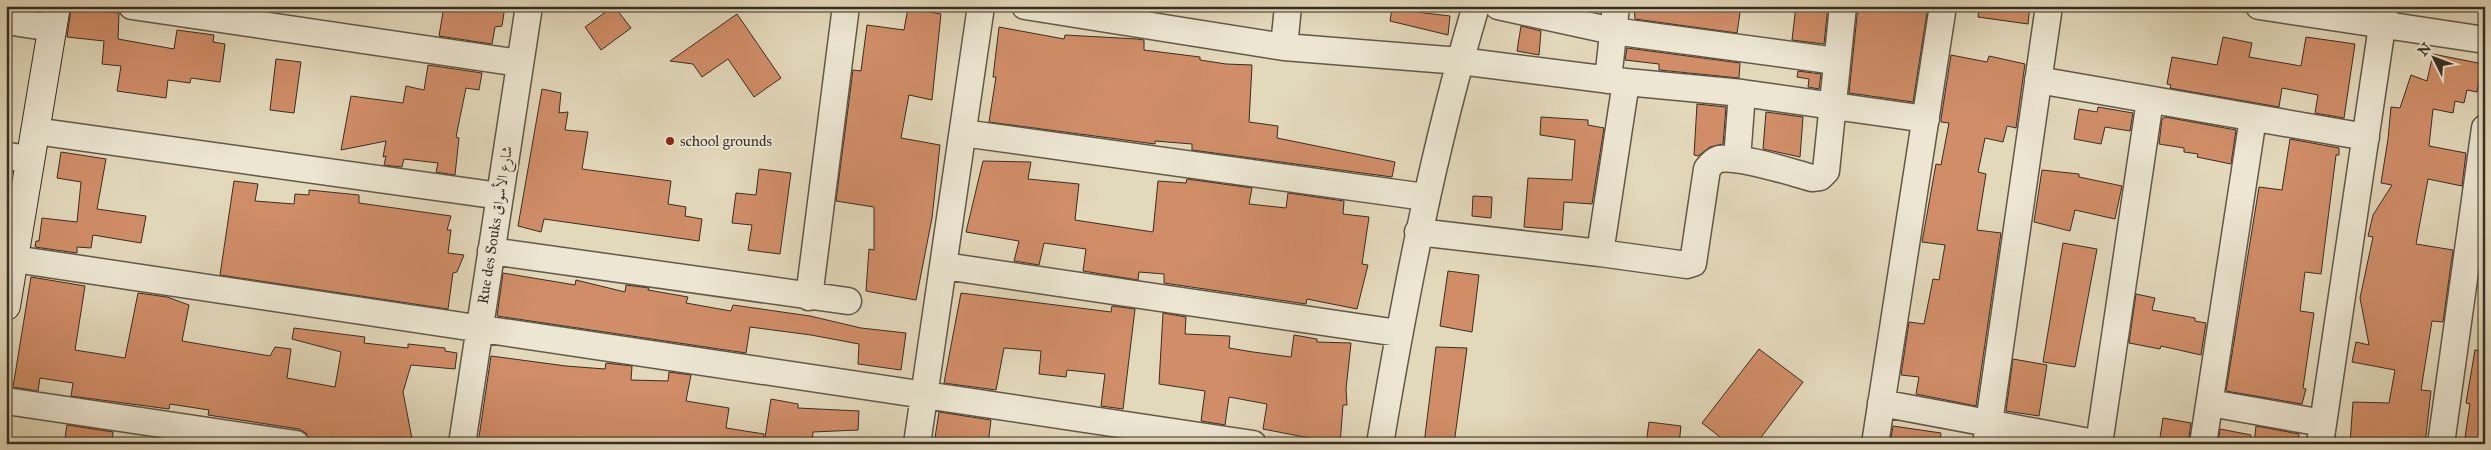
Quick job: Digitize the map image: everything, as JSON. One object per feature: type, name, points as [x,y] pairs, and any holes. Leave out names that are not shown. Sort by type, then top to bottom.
[{"type":"street","points":[[132,6],[520,63]]},
{"type":"street","name":"Rue des Souks شارع الأسواق","points":[[462,444],[529,6]]},
{"type":"street","points":[[809,297],[846,6]]},
{"type":"street","points":[[917,444],[981,6]]},
{"type":"street","points":[[1025,6],[1082,11],[1284,47],[1460,61],[1617,81],[1742,93],[1926,118]]},
{"type":"street","points":[[1284,47],[1288,6]]},
{"type":"street","points":[[1380,444],[1398,334],[1425,197],[1476,6]]},
{"type":"street","points":[[1498,6],[1615,19],[1836,61]]},
{"type":"street","points":[[1418,232],[1600,252],[1687,265],[1693,263],[1707,169],[1719,160],[1738,159],[1812,178],[1820,177],[1826,172],[1843,6]]},
{"type":"street","points":[[1875,444],[1943,6]]},
{"type":"street","points":[[1987,433],[2049,6]]},
{"type":"street","points":[[2265,7],[2384,15],[2485,40]]},
{"type":"street","points":[[2210,403],[2322,434],[2384,15]]},
{"type":"street","points":[[6,21],[54,17],[35,131],[18,158],[14,259],[7,298]]},
{"type":"street","points":[[1600,252],[1617,81],[1615,19]]},
{"type":"street","points":[[2038,80],[2366,137]]},
{"type":"street","points":[[1738,159],[1742,93]]},
{"type":"street","points":[[1882,403],[1987,433],[2099,444],[2150,100]]},
{"type":"street","points":[[2203,444],[2253,118]]},
{"type":"street","points":[[35,131],[500,196]]},
{"type":"street","points":[[963,133],[1425,197]]},
{"type":"street","points":[[2441,444],[2484,134]]},
{"type":"street","points":[[492,251],[848,302]]},
{"type":"street","points":[[14,259],[1253,444]]},
{"type":"street","points":[[944,266],[1398,334]]},
{"type":"street","points":[[6,400],[296,444]]},
{"type":"building","points":[[444,6],[505,6],[502,26],[495,27],[492,44],[439,36]]},
{"type":"building","points":[[614,6],[631,28],[601,50],[585,27]]},
{"type":"building","points":[[1634,6],[1741,6],[1737,33],[1635,19]]},
{"type":"building","points":[[1796,6],[1828,6],[1824,44],[1792,40]]},
{"type":"building","points":[[1858,6],[1928,6],[1913,102],[1849,93]]},
{"type":"building","points":[[1979,6],[2030,6],[2028,24],[1978,17]]},
{"type":"building","points":[[908,8],[941,14],[932,100],[909,95],[901,138],[940,145],[932,218],[916,300],[866,291],[869,249],[874,250],[874,207],[836,201],[853,70],[861,71],[867,25],[904,30]]},
{"type":"building","points":[[71,9],[119,13],[118,39],[174,49],[177,30],[214,35],[213,42],[225,44],[220,82],[191,78],[190,83],[168,80],[166,98],[117,91],[121,66],[102,64],[104,41],[67,37]]},
{"type":"building","points":[[1392,9],[1450,16],[1448,35],[1390,21]]},
{"type":"building","points":[[737,14],[781,78],[754,97],[728,59],[702,77],[693,64],[670,61]]},
{"type":"building","points":[[1521,26],[1541,31],[1539,55],[1517,51]]},
{"type":"building","points":[[999,27],[1064,39],[1065,35],[1144,40],[1144,50],[1200,57],[1200,60],[1226,64],[1252,65],[1249,122],[1278,126],[1277,138],[1395,162],[1392,177],[1192,150],[1192,144],[1155,141],[1155,144],[989,122],[996,77],[993,77]]},
{"type":"building","points":[[2223,37],[2252,43],[2249,57],[2301,66],[2306,37],[2355,44],[2344,118],[2315,113],[2318,95],[2282,88],[2279,107],[2170,88],[2171,85],[2167,84],[2172,57],[2217,65]]},
{"type":"building","points":[[1627,48],[1740,63],[1739,78],[1659,70],[1659,64],[1625,60]]},
{"type":"building","points":[[2433,54],[2483,64],[2477,92],[2467,90],[2464,103],[2455,101],[2453,113],[2433,109],[2429,146],[2466,153],[2462,186],[2428,179],[2416,244],[2453,250],[2443,322],[2432,321],[2421,390],[2431,391],[2425,444],[2350,443],[2353,402],[2389,403],[2395,370],[2352,362],[2356,342],[2369,345],[2360,298],[2373,237],[2368,236],[2373,215],[2392,185],[2381,183],[2391,107],[2400,108],[2411,75],[2427,81]]},
{"type":"building","points":[[1951,55],[1987,62],[1989,56],[2025,64],[2016,128],[2007,126],[2003,142],[1985,138],[1978,172],[1986,174],[1977,230],[2001,233],[1976,406],[1916,394],[1919,377],[1901,375],[1909,322],[1924,324],[1933,279],[1939,280],[1945,245],[1922,242],[1936,164],[1941,165],[1949,123],[1941,122],[1941,119]]},
{"type":"building","points":[[276,59],[301,62],[294,113],[270,110]]},
{"type":"building","points":[[428,65],[482,73],[479,90],[466,88],[456,137],[459,138],[455,175],[436,172],[438,163],[404,159],[402,167],[384,165],[386,156],[383,157],[386,141],[341,150],[351,96],[403,103],[406,86],[424,90]]},
{"type":"building","points":[[1798,71],[1821,74],[1819,89],[1808,87],[1809,79],[1797,77]]},
{"type":"building","points":[[542,89],[561,93],[559,113],[568,112],[565,130],[588,132],[582,169],[671,181],[668,204],[686,207],[685,216],[702,219],[699,241],[544,219],[541,232],[518,226]]},
{"type":"building","points":[[1697,104],[1726,107],[1723,144],[1710,147],[1698,156],[1694,155]]},
{"type":"building","points":[[2098,107],[2133,113],[2130,131],[2105,127],[2101,144],[2074,139],[2079,109],[2097,112]]},
{"type":"building","points":[[1766,112],[1803,117],[1800,157],[1763,149]]},
{"type":"building","points":[[1541,117],[1588,120],[1588,125],[1604,128],[1592,204],[1564,202],[1562,230],[1524,227],[1528,178],[1572,180],[1575,140],[1540,135]]},
{"type":"building","points":[[2165,117],[2236,130],[2231,164],[2197,157],[2198,154],[2184,152],[2184,148],[2159,144],[2162,119]]},
{"type":"building","points":[[2290,139],[2339,148],[2339,155],[2336,155],[2321,274],[2305,272],[2300,311],[2314,313],[2303,388],[2306,389],[2302,404],[2226,391],[2259,187],[2282,190]]},
{"type":"building","points":[[61,152],[106,159],[97,209],[146,216],[141,243],[93,235],[91,248],[77,247],[77,253],[35,247],[36,241],[39,241],[42,218],[77,222],[81,182],[57,178]]},
{"type":"building","points":[[983,161],[1031,162],[1028,179],[1079,184],[1075,220],[1153,232],[1158,181],[1186,183],[1187,179],[1252,188],[1249,204],[1286,208],[1288,193],[1344,201],[1343,214],[1369,217],[1362,264],[1368,265],[1357,309],[1307,299],[1306,304],[1164,283],[1164,274],[1139,272],[1138,280],[1083,271],[1086,249],[1044,243],[1039,265],[1014,261],[1019,241],[966,232]]},
{"type":"building","points":[[759,169],[791,173],[780,254],[748,250],[752,225],[732,223],[736,193],[756,195]]},
{"type":"building","points":[[2042,170],[2079,174],[2079,177],[2122,186],[2115,219],[2075,210],[2070,231],[2034,222]]},
{"type":"building","points":[[234,181],[258,184],[255,201],[294,204],[295,194],[309,195],[309,190],[359,195],[359,203],[451,216],[447,230],[451,230],[448,253],[464,255],[457,272],[453,273],[448,309],[220,275]]},
{"type":"building","points":[[1473,196],[1492,197],[1491,218],[1472,216]]},
{"type":"building","points":[[2063,243],[2097,249],[2075,367],[2043,362]]},
{"type":"building","points":[[1448,271],[1479,275],[1472,332],[1440,326]]},
{"type":"building","points":[[503,273],[575,285],[576,280],[625,292],[626,285],[649,288],[648,290],[688,297],[686,303],[731,311],[733,305],[810,316],[861,328],[906,333],[901,370],[858,364],[859,344],[811,335],[750,327],[746,353],[497,316]]},
{"type":"building","points":[[31,277],[85,286],[75,350],[125,358],[138,293],[167,297],[189,305],[182,341],[270,356],[275,347],[291,349],[287,378],[335,387],[341,352],[292,339],[294,328],[365,337],[364,343],[408,348],[408,344],[445,348],[445,351],[457,353],[455,369],[411,365],[403,392],[413,444],[364,444],[331,438],[330,444],[311,444],[306,433],[299,429],[208,415],[209,410],[170,404],[169,409],[71,396],[73,383],[40,378],[38,391],[13,387]]},
{"type":"building","points":[[961,293],[1111,312],[1112,306],[1135,309],[1123,409],[1101,406],[1105,374],[1067,370],[1066,377],[1039,374],[1041,351],[1004,348],[996,390],[944,383]]},
{"type":"building","points":[[2136,294],[2155,298],[2152,310],[2195,318],[2195,321],[2206,323],[2201,355],[2161,346],[2160,349],[2129,343]]},
{"type":"building","points":[[1163,313],[1186,317],[1185,334],[1230,336],[1229,348],[1253,352],[1291,357],[1294,335],[1317,339],[1317,342],[1351,343],[1346,389],[1347,405],[1343,405],[1340,444],[1263,429],[1267,404],[1229,397],[1225,425],[1201,421],[1205,391],[1159,384]]},
{"type":"building","points":[[1436,347],[1467,348],[1454,444],[1424,444]]},
{"type":"building","points":[[1759,349],[1803,382],[1756,444],[1729,444],[1702,423]]},
{"type":"building","points":[[2475,350],[2485,351],[2485,444],[2464,444],[2470,404],[2466,403]]},
{"type":"building","points":[[491,356],[605,369],[606,363],[632,366],[631,380],[668,381],[669,372],[691,375],[686,401],[729,408],[726,428],[764,434],[763,444],[478,444]]},
{"type":"building","points":[[2013,359],[2047,365],[2039,416],[2006,411]]},
{"type":"building","points":[[771,399],[798,404],[798,408],[859,411],[858,430],[813,432],[812,444],[764,444]]},
{"type":"building","points":[[939,412],[991,420],[988,444],[934,444]]},
{"type":"building","points":[[2163,418],[2191,423],[2188,444],[2159,444]]},
{"type":"building","points":[[1649,422],[1681,426],[1679,444],[1646,444]]},
{"type":"building","points":[[67,425],[113,432],[112,444],[64,444]]},
{"type":"building","points":[[1893,426],[1941,433],[1940,444],[1890,444]]},
{"type":"building","points":[[2256,426],[2299,434],[2298,444],[2254,444]]},
{"type":"building","points":[[2220,429],[2251,435],[2250,444],[2218,444]]},
{"type":"place","name":"school grounds","points":[[670,141]]}]
